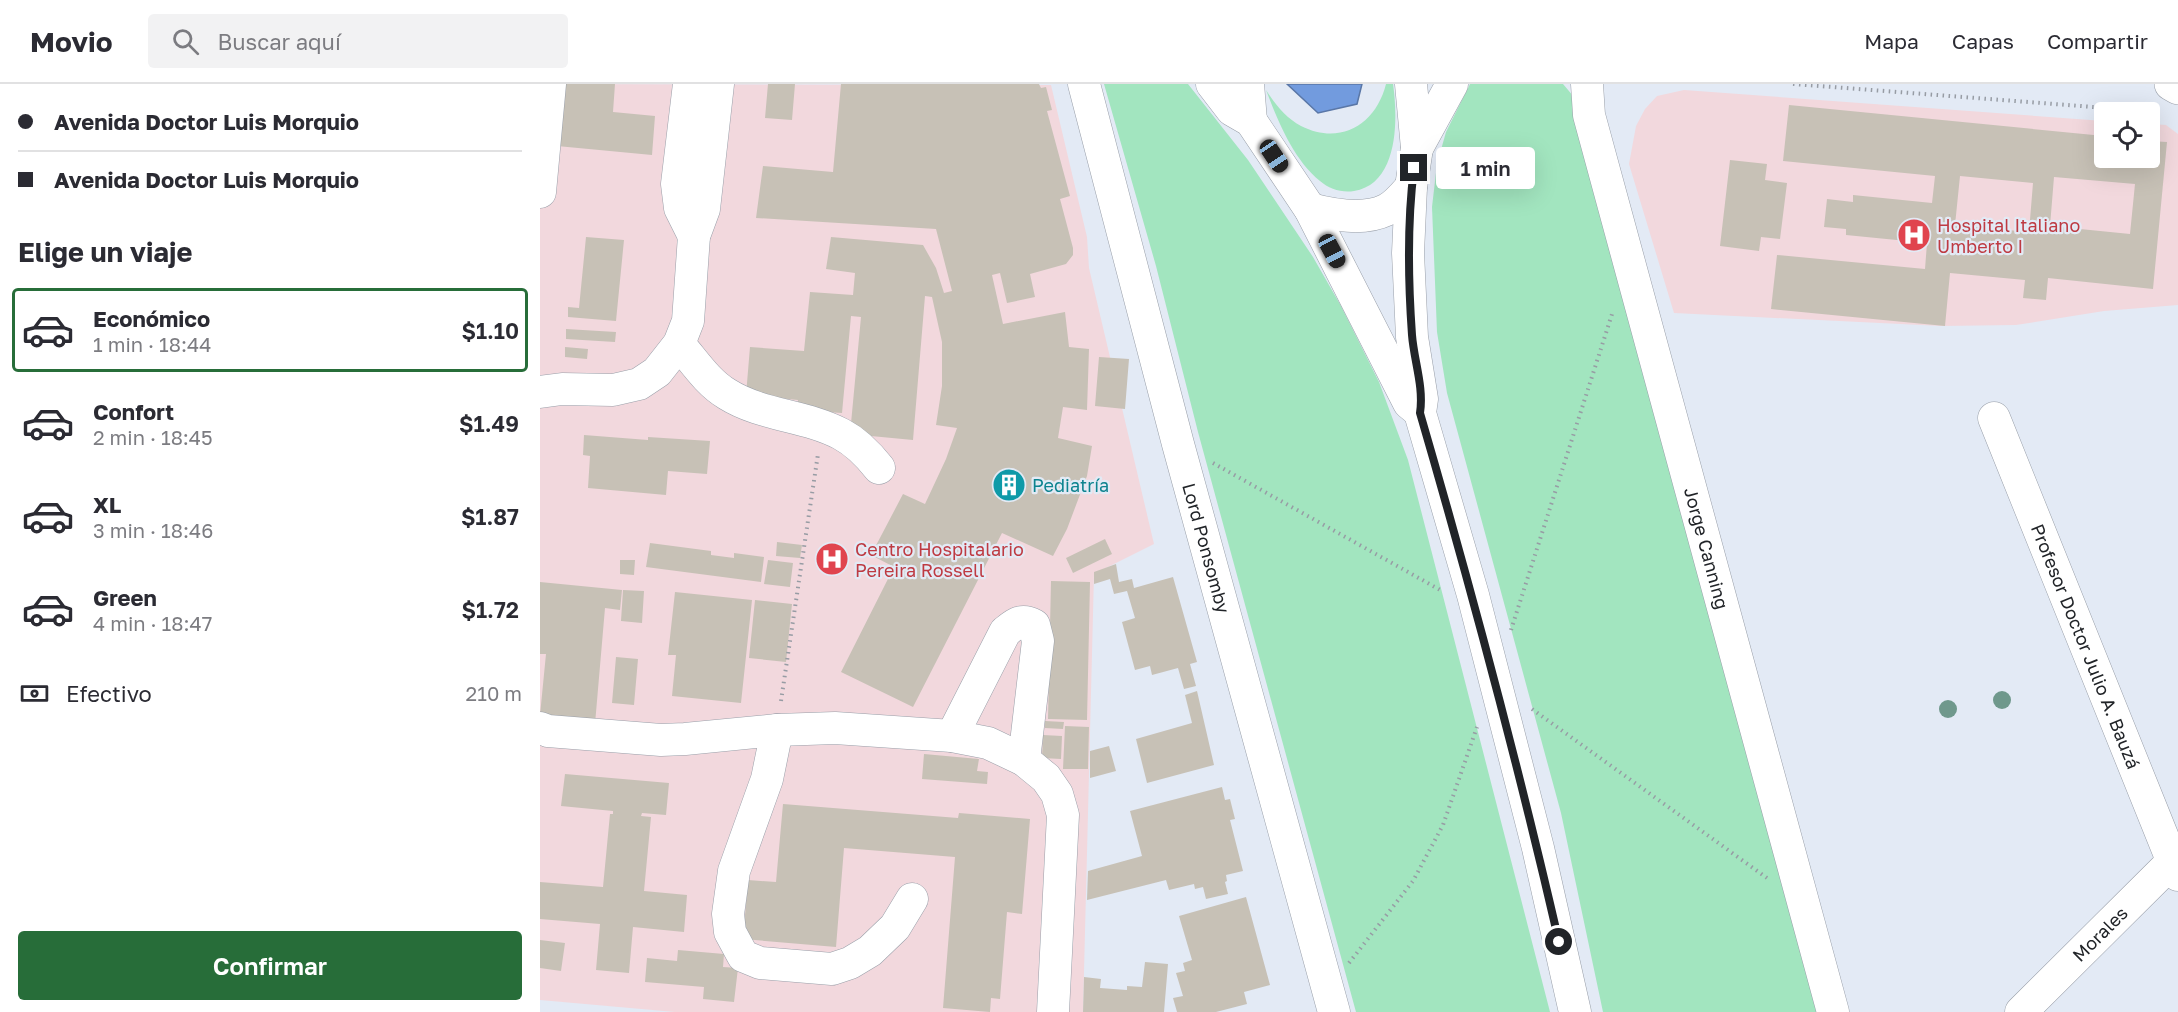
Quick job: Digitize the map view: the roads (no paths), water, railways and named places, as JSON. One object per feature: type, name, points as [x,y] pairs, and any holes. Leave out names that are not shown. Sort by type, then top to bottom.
[{"type":"street","points":[[540,192],[550,84]]},
{"type":"street","points":[[689,84],[677,184],[680,208],[694,237]]},
{"type":"street","points":[[540,392],[562,388],[613,390],[639,384],[657,372],[679,344],[688,321],[694,237],[704,209],[718,84]]},
{"type":"street","name":"Lord Ponsomby","points":[[1084,84],[1178,444],[1334,1012]]},
{"type":"street","points":[[1212,84],[1232,111],[1251,121],[1310,210],[1410,402],[1420,413]]},
{"type":"street","points":[[1248,84],[1251,121]]},
{"type":"street","points":[[1411,84],[1417,148],[1412,188],[1409,275],[1412,337],[1422,399],[1420,413],[1477,610],[1538,849],[1575,1012]]},
{"type":"street","points":[[1417,148],[1452,84]]},
{"type":"street","name":"Jorge Canning","points":[[1587,84],[1589,115],[1833,1012]]},
{"type":"street","points":[[1310,210],[1344,216],[1368,214],[1385,210],[1399,201],[1412,188]]},
{"type":"street","points":[[679,344],[711,382],[728,395],[766,411],[822,426],[842,434],[866,451],[879,468]]},
{"type":"street","name":"Profesor Doctor Julio A. Bauzá","points":[[1994,418],[2176,864]]},
{"type":"street","points":[[952,736],[1005,632],[1016,623],[1026,621],[1034,625],[1038,641],[1024,760]]},
{"type":"street","points":[[540,728],[548,731],[661,740],[685,740],[777,730],[835,728],[952,736],[988,743],[1024,760],[1046,778],[1058,794],[1063,815],[1053,1012]]},
{"type":"street","points":[[777,730],[767,779],[734,871],[728,914],[730,932],[743,956],[760,963],[832,969],[850,963],[870,951],[895,927],[912,899]]},
{"type":"street","name":"Morales","points":[[2021,1012],[2176,864]]},
{"type":"water","points":[[1287,84],[1362,84],[1357,104],[1318,113]]},
{"type":"place","name":"Hospital Italiano Umberto I","points":[[1914,235]]},
{"type":"place","name":"Pediatría","points":[[1009,485]]},
{"type":"place","name":"Centro Hospitalario Pereira Rossell","points":[[832,559]]}]
